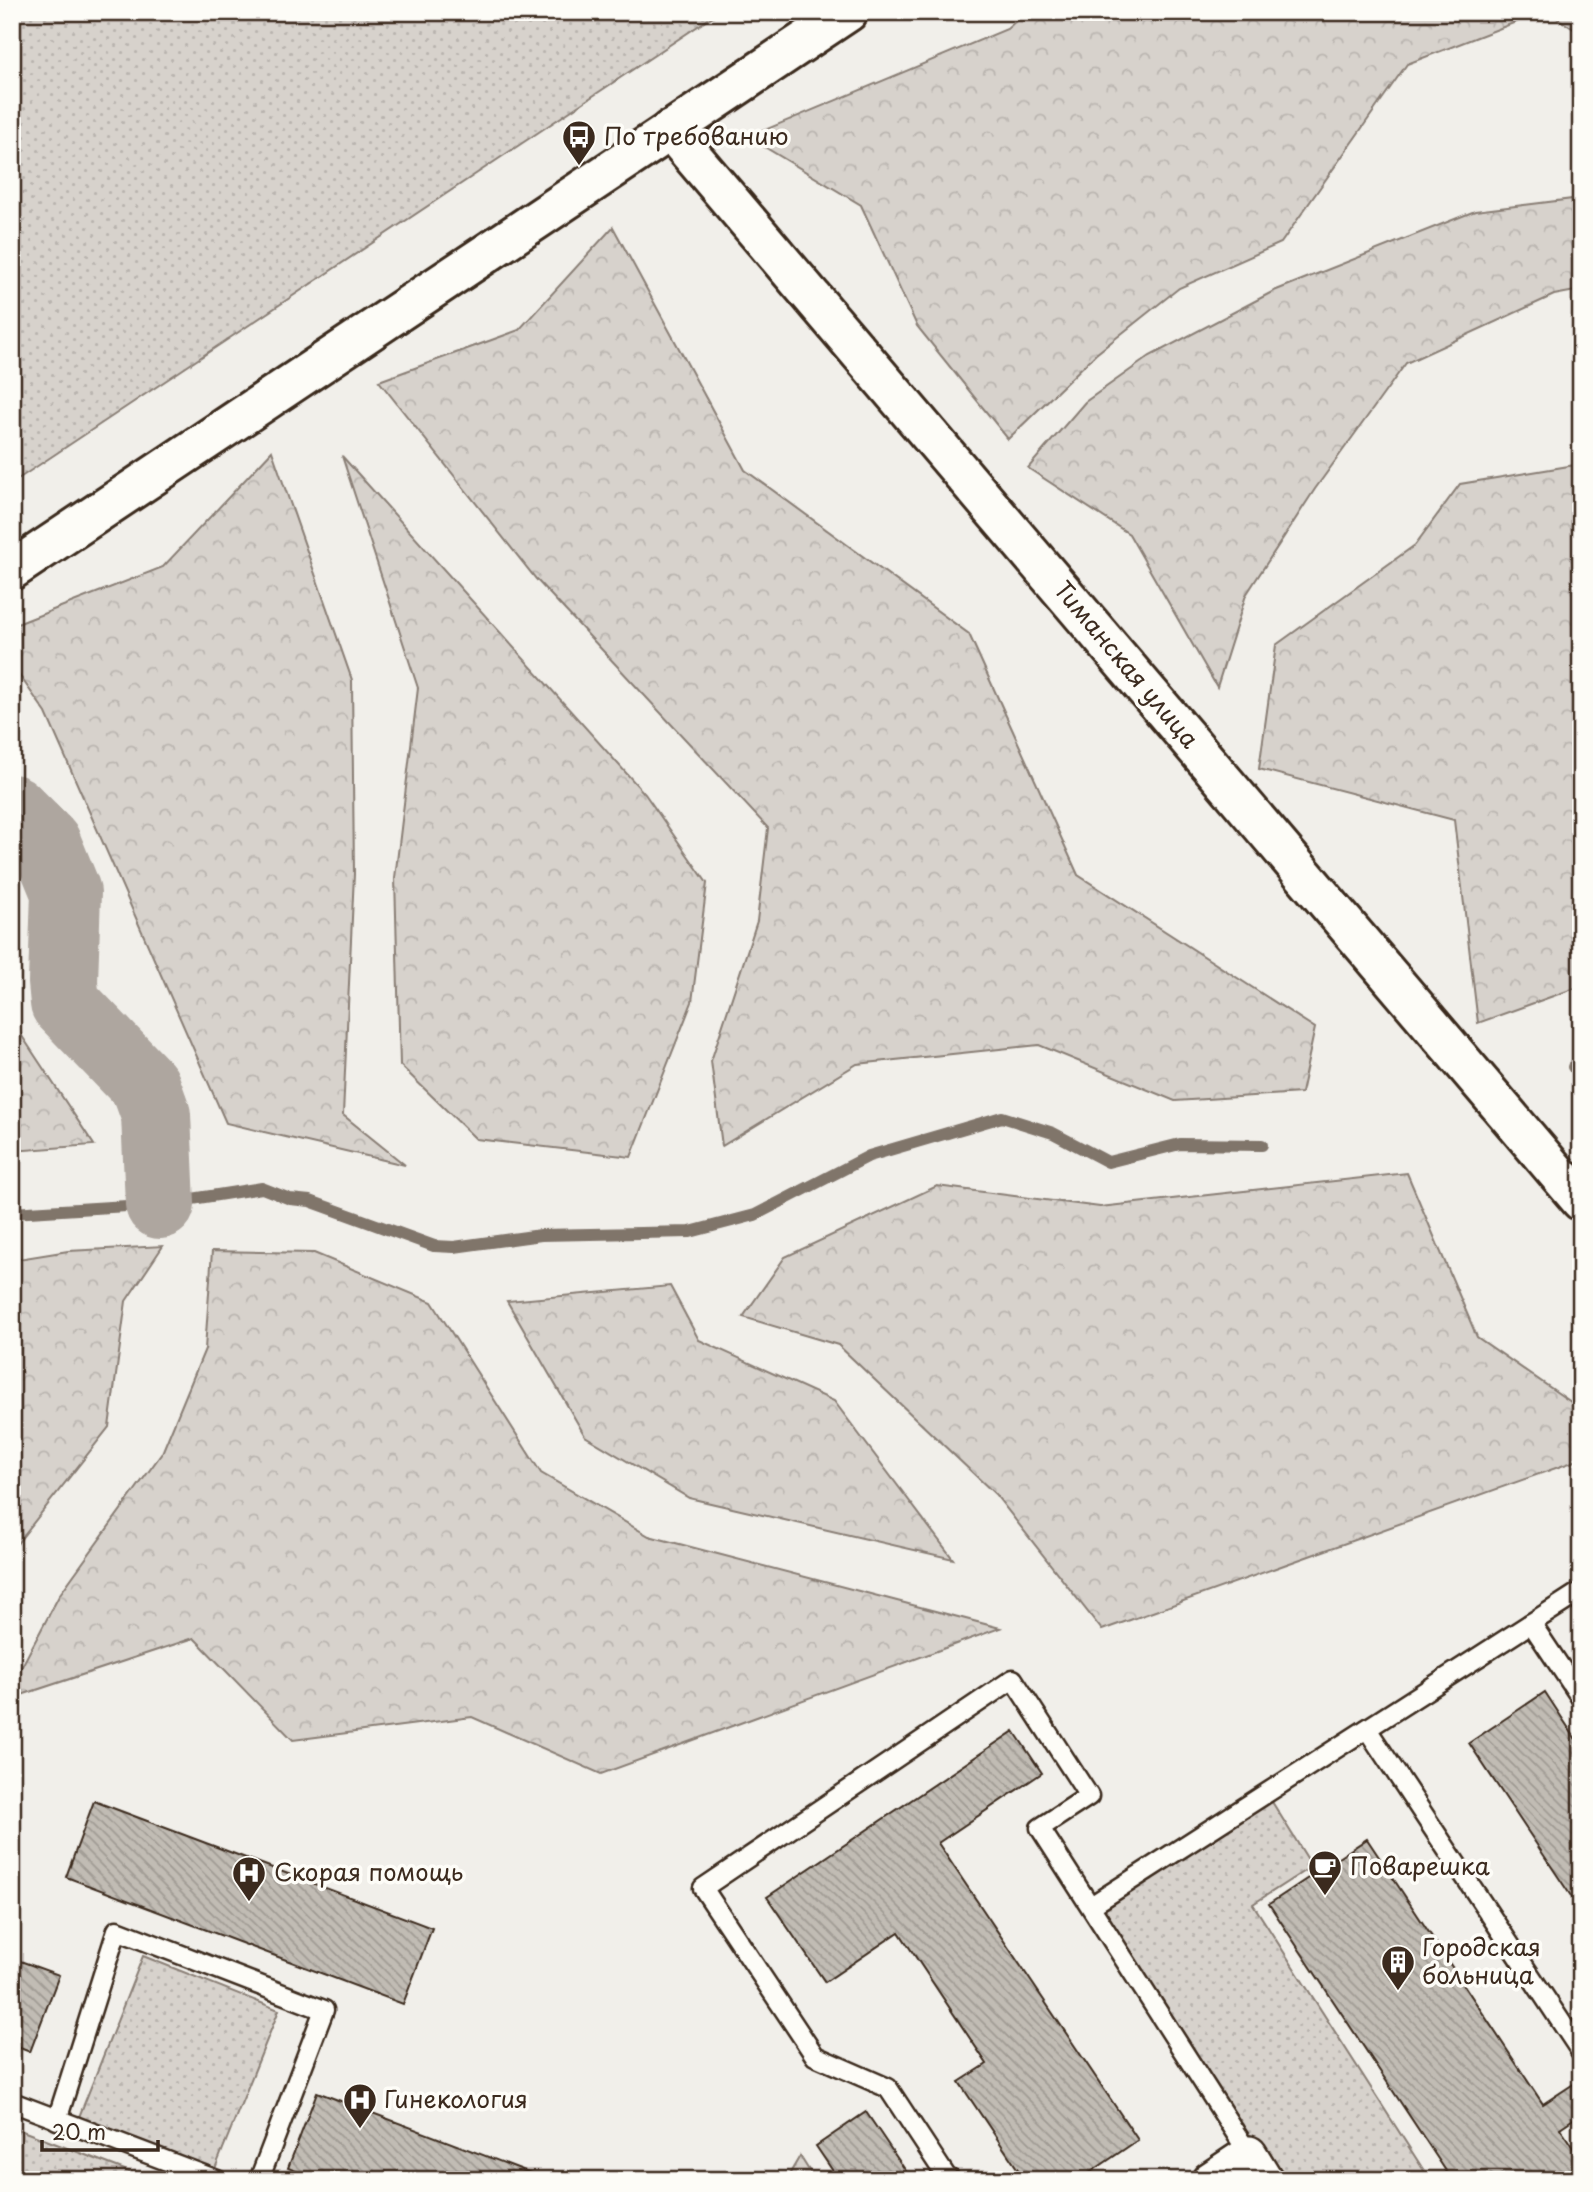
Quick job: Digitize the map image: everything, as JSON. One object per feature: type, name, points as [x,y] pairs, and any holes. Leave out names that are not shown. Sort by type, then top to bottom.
[{"type":"street","points":[[12,570],[848,12]]},
{"type":"street","name":"Тиманская улица","points":[[670,130],[1581,1201]]},
{"type":"street","points":[[1210,2180],[1257,2167]]},
{"type":"lane","points":[[1091,1906],[1578,1593]]},
{"type":"lane","points":[[1531,1622],[1581,1698]]},
{"type":"lane","points":[[951,2180],[888,2088],[814,2056],[703,1888],[1013,1679],[1089,1796],[1040,1828],[1257,2167]]},
{"type":"lane","points":[[1367,1729],[1581,2052]]},
{"type":"lane","points":[[57,2120],[117,1930],[324,2010],[259,2180]]},
{"type":"lane","points":[[12,2102],[217,2180]]},
{"type":"green space","points":[[12,12],[719,12],[12,483]]},
{"type":"green space","points":[[1026,12],[1542,12],[1407,64],[1281,243],[1179,288],[1096,354],[1008,439],[917,326],[861,205],[748,137],[1007,29]]},
{"type":"green space","points":[[1548,12],[1581,12],[1581,34]]},
{"type":"green space","points":[[1581,198],[1581,290],[1554,295],[1406,363],[1315,489],[1246,595],[1217,687],[1129,534],[1028,468],[1085,402],[1150,356],[1274,291],[1475,211]]},
{"type":"green space","points":[[613,227],[745,470],[969,634],[1078,875],[1315,1028],[1301,1093],[1175,1101],[1039,1045],[857,1064],[722,1146],[711,1061],[757,921],[768,828],[536,579],[379,381],[519,330]]},
{"type":"green space","points":[[272,451],[352,680],[354,874],[343,1115],[405,1165],[226,1123],[46,713],[12,665],[12,626],[163,567]]},
{"type":"green space","points":[[342,456],[645,794],[707,883],[692,1002],[631,1157],[476,1139],[400,1065],[395,878],[418,688]]},
{"type":"green space","points":[[1581,464],[1581,986],[1478,1023],[1454,820],[1259,769],[1276,645],[1415,545],[1460,484]]},
{"type":"green space","points":[[12,1021],[94,1145],[12,1151]]},
{"type":"green space","points":[[1407,1173],[1477,1337],[1581,1409],[1581,1459],[1102,1630],[995,1494],[838,1345],[743,1317],[785,1257],[937,1186],[1100,1207]]},
{"type":"green space","points":[[163,1246],[126,1301],[109,1427],[12,1550],[12,1260],[68,1251]]},
{"type":"green space","points":[[212,1251],[314,1253],[432,1302],[541,1473],[649,1536],[1000,1628],[601,1774],[472,1717],[293,1740],[194,1638],[12,1698],[12,1685],[60,1594],[162,1453],[205,1349]]},
{"type":"green space","points":[[670,1286],[699,1340],[834,1401],[953,1559],[689,1498],[585,1436],[507,1301]]},
{"type":"green space","points":[[1269,1797],[1312,1866],[1253,1904],[1430,2180],[1274,2180],[1099,1906]]},
{"type":"green space","points":[[143,1956],[279,2010],[214,2171],[79,2117]]},
{"type":"green space","points":[[12,2127],[151,2180],[12,2180]]},
{"type":"green space","points":[[800,2156],[815,2180],[786,2180]]},
{"type":"building","name":"Городская больница","points":[[1545,1692],[1581,1747],[1581,1911],[1469,1743]]},
{"type":"building","points":[[1014,1731],[1042,1773],[938,1843],[1138,2140],[1079,2180],[1025,2180],[959,2082],[987,2064],[899,1932],[825,1982],[767,1897]]},
{"type":"building","name":"Скорая помощь","points":[[94,1801],[432,1928],[403,2004],[66,1877]]},
{"type":"building","name":"Городская больница","points":[[1367,1839],[1543,2104],[1581,2079],[1581,2114],[1560,2128],[1581,2160],[1581,2180],[1452,2180],[1269,1904]]},
{"type":"building","points":[[12,1958],[59,1975],[30,2052],[12,2045]]},
{"type":"building","name":"Гинекология","points":[[317,2092],[549,2180],[319,2180],[288,2168]]},
{"type":"building","points":[[866,2112],[912,2180],[839,2180],[816,2146]]},
{"type":"waterway","points":[[12,809],[46,843],[66,892],[63,982],[65,1003],[146,1087],[156,1115],[160,1204]]},
{"type":"waterway","points":[[1573,1067],[1581,1067]]},
{"type":"waterway","points":[[12,1213],[160,1204],[262,1188],[290,1199],[310,1201],[434,1246],[454,1247],[541,1235],[690,1232],[755,1215],[869,1156],[1002,1117],[1053,1133],[1108,1162],[1180,1144],[1262,1145]]},
{"type":"place","name":"По требованию","points":[[579,167]]},
{"type":"place","name":"Поварешка","points":[[1325,1897]]},
{"type":"place","name":"Скорая помощь","points":[[249,1903]]},
{"type":"place","name":"Городская больница","points":[[1398,1992]]},
{"type":"place","name":"Гинекология","points":[[360,2130]]}]
